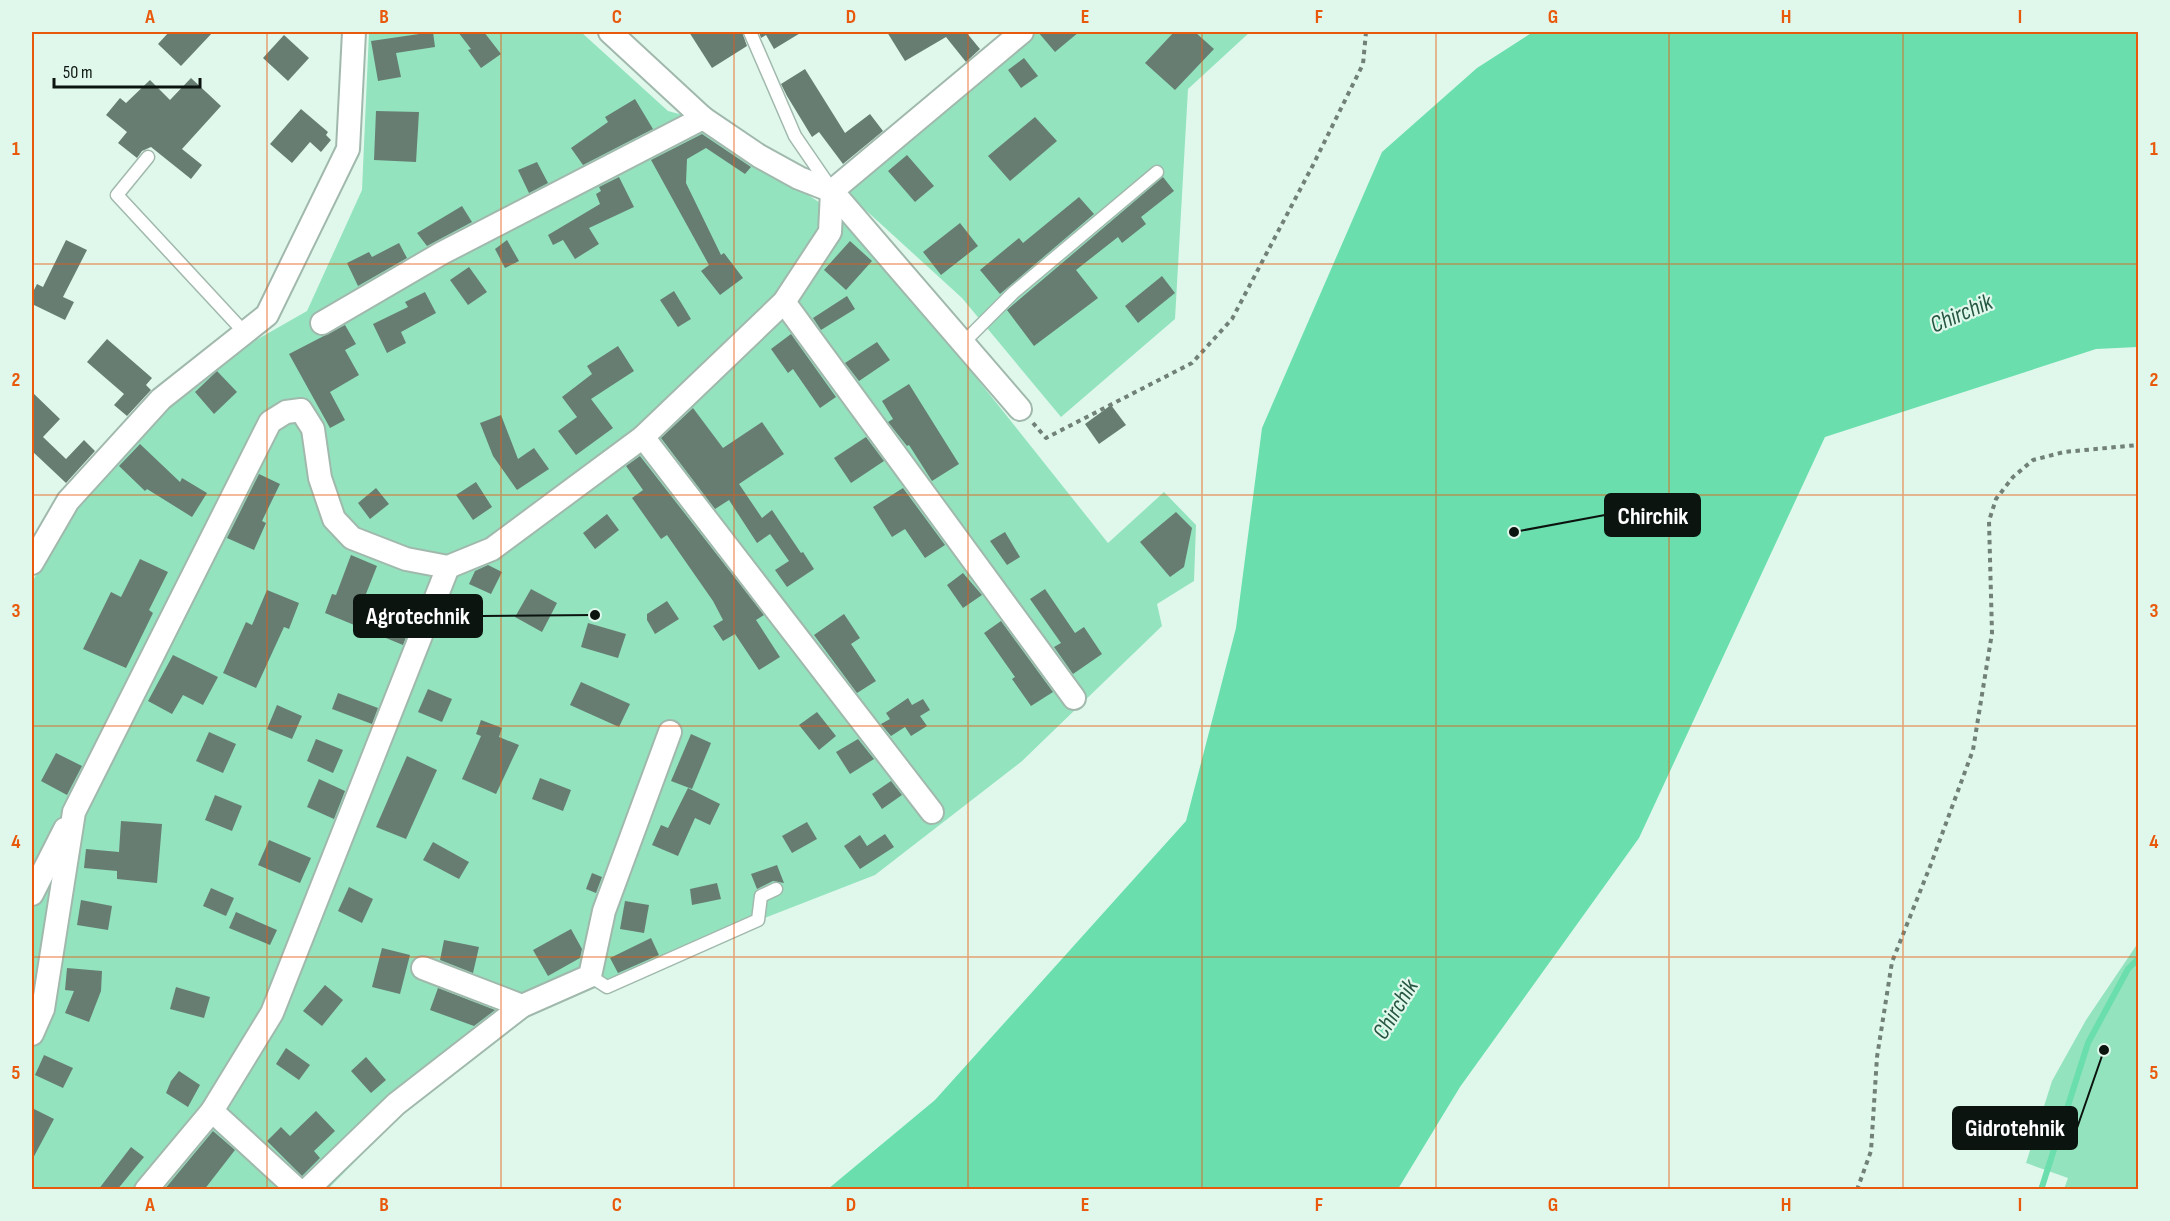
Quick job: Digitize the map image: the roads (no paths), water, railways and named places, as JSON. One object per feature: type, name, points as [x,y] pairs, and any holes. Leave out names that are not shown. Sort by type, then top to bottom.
[{"type":"street","points":[[32,563],[68,501],[161,399],[267,315],[348,149],[354,32]]},
{"type":"street","points":[[610,32],[703,118],[759,156],[799,178],[832,191],[1020,409]]},
{"type":"street","points":[[32,894],[270,422],[286,412],[301,410],[314,429],[320,478],[334,519],[352,538],[406,559],[448,567],[492,549],[643,437],[784,302],[830,232],[832,191],[1022,32]]},
{"type":"street","points":[[322,323],[442,253],[703,118]]},
{"type":"street","points":[[784,302],[1074,698]]},
{"type":"street","points":[[643,437],[932,812]]},
{"type":"street","points":[[146,1190],[212,1111],[272,1013],[448,567]]},
{"type":"street","points":[[307,1190],[396,1104],[522,1006],[590,976],[604,911],[670,732]]},
{"type":"street","points":[[32,1035],[43,1009],[74,812]]},
{"type":"street","points":[[423,968],[522,1006]]},
{"type":"street","points":[[212,1111],[298,1190]]},
{"type":"lane","points":[[750,32],[795,136],[832,191]]},
{"type":"lane","points":[[148,157],[117,195],[245,333]]},
{"type":"lane","points":[[963,343],[1013,293],[1157,172]]},
{"type":"lane","points":[[590,976],[607,987],[758,920],[761,896],[776,890]]},
{"type":"water","name":"Chirchik","points":[[1533,32],[2138,32],[2138,347],[2096,349],[1825,437],[1639,838],[1460,1087],[1398,1189],[828,1189],[935,1100],[1186,821],[1236,628],[1262,428],[1382,152],[1477,68]]},
{"type":"waterway","points":[[2041,1190],[2088,1043],[2128,969],[2138,959]]},
{"type":"place","name":"Chirchik","points":[[1514,532]]},
{"type":"place","name":"Agrotechnik","points":[[595,615]]},
{"type":"place","name":"Gidrotehnik","points":[[2104,1050]]}]
